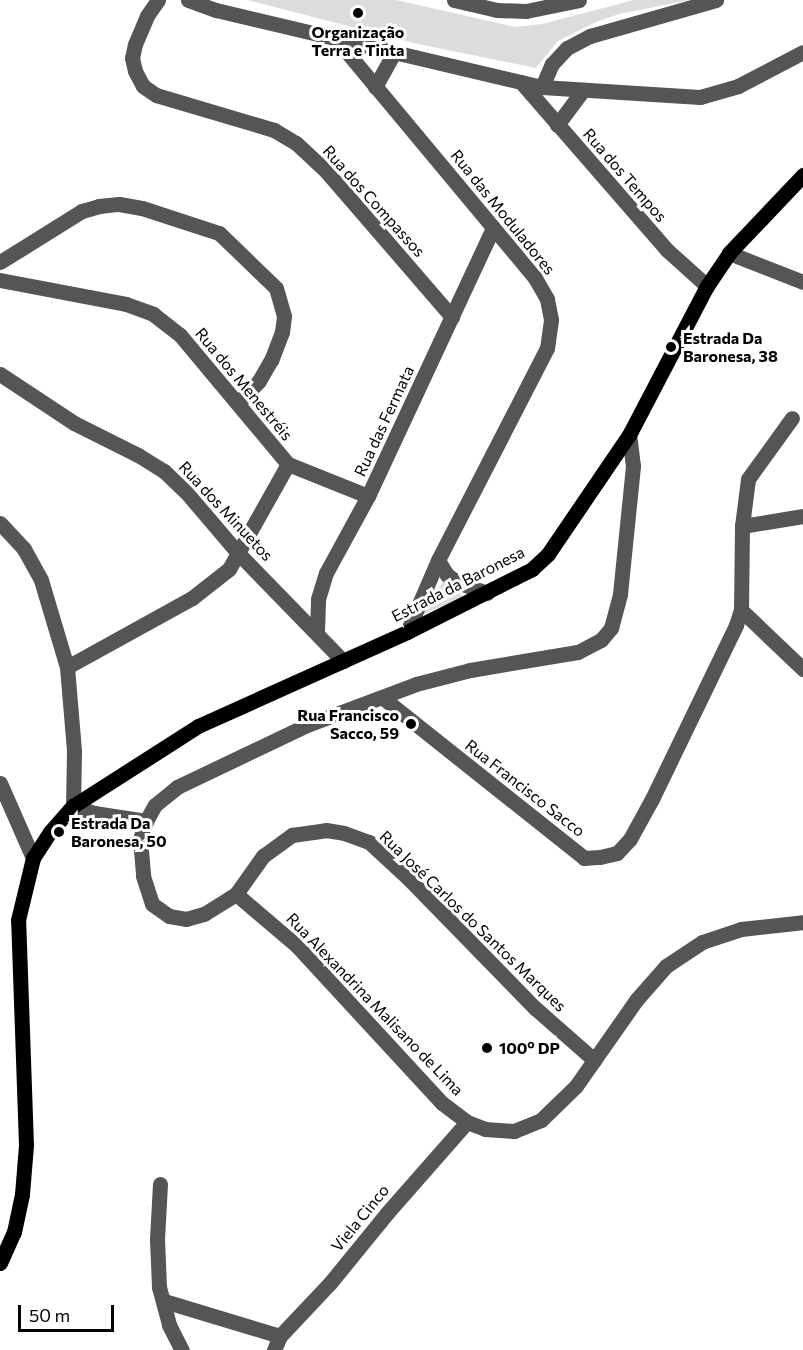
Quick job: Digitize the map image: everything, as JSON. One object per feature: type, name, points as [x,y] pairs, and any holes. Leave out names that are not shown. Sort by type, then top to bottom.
[{"type":"main road","name":"Estrada da Baronesa","points":[[0,1263],[14,1232],[22,1194],[26,1155],[18,920],[33,858],[73,806],[198,726],[344,661],[487,593],[531,569],[548,554],[629,435],[707,286],[729,253],[803,175]]},
{"type":"street","name":"Rua dos Compassos","points":[[158,0],[147,16],[135,44],[132,58],[135,71],[143,86],[156,95],[274,130],[296,143],[326,171],[452,317]]},
{"type":"street","points":[[188,0],[216,10],[542,87],[664,97],[717,94],[803,52]]},
{"type":"street","points":[[454,0],[497,10],[526,11],[579,0]]},
{"type":"street","points":[[542,87],[552,64],[567,48],[590,36],[716,0]]},
{"type":"street","name":"Rua das Moduladores","points":[[336,39],[536,278],[547,299],[551,320],[547,348],[438,560],[407,632]]},
{"type":"street","points":[[375,87],[394,53]]},
{"type":"street","name":"Rua dos Tempos","points":[[521,82],[667,250],[707,286]]},
{"type":"street","points":[[557,125],[583,90]]},
{"type":"street","points":[[0,262],[82,211],[119,204],[161,214],[219,233],[238,248],[276,288],[284,316],[282,332],[259,381],[238,403]]},
{"type":"street","name":"Rua das Fermata","points":[[317,631],[318,599],[326,573],[368,496],[493,228]]},
{"type":"street","points":[[729,253],[803,282]]},
{"type":"street","name":"Rua dos Menestréis","points":[[0,280],[126,304],[153,314],[180,335],[288,464],[303,472],[368,496]]},
{"type":"street","name":"Rua dos Minuetos","points":[[0,374],[74,423],[138,455],[164,471],[186,492],[238,553],[344,661]]},
{"type":"street","name":"Rua Francisco Sacco","points":[[383,698],[584,858],[617,853],[638,826],[688,728],[741,610],[742,526],[748,479],[792,417]]},
{"type":"street","points":[[236,894],[204,914],[186,919],[169,916],[152,904],[143,876],[141,839],[146,821],[155,806],[177,787],[307,725],[416,684],[470,670],[578,652],[601,640],[611,628],[620,594],[633,466],[629,435]]},
{"type":"street","name":"Rua dos Menestréis","points":[[67,667],[192,598],[229,569],[288,464]]},
{"type":"street","points":[[742,526],[803,516]]},
{"type":"street","points":[[0,523],[24,549],[40,580],[67,667],[74,751],[73,806],[94,813],[146,821]]},
{"type":"street","points":[[438,560],[447,575],[457,582],[487,593]]},
{"type":"street","points":[[741,610],[803,669]]},
{"type":"street","points":[[0,783],[33,858]]},
{"type":"street","name":"Rua José Carlos do Santos Marques","points":[[236,894],[263,856],[292,835],[326,830],[344,833],[369,842],[408,878],[535,1008],[594,1060]]},
{"type":"street","name":"Rua Alexandrina Malisano de Lima","points":[[236,894],[297,946],[442,1103],[467,1122],[485,1129],[514,1131],[541,1120],[576,1086],[637,999],[666,966],[702,942],[741,929],[803,921]]},
{"type":"street","name":"Viela Cinco","points":[[277,1343],[467,1122]]},
{"type":"street","points":[[160,1184],[157,1266],[170,1325],[182,1350]]},
{"type":"street","points":[[164,1302],[277,1343]]},
{"type":"shaded area","points":[[247,0],[396,0],[515,27],[542,24],[634,0],[690,0],[619,14],[594,23],[558,41],[536,68],[418,44]]},
{"type":"shaded area","points":[[447,577],[463,597],[417,617]]},
{"type":"place","name":"Organização Terra e Tinta","points":[[358,13]]},
{"type":"place","name":"Estrada Da Baronesa, 38","points":[[671,347]]},
{"type":"place","name":"Rua Francisco Sacco, 59","points":[[411,724]]},
{"type":"place","name":"Estrada Da Baronesa, 50","points":[[59,832]]},
{"type":"place","name":"100º DP","points":[[487,1048]]}]
